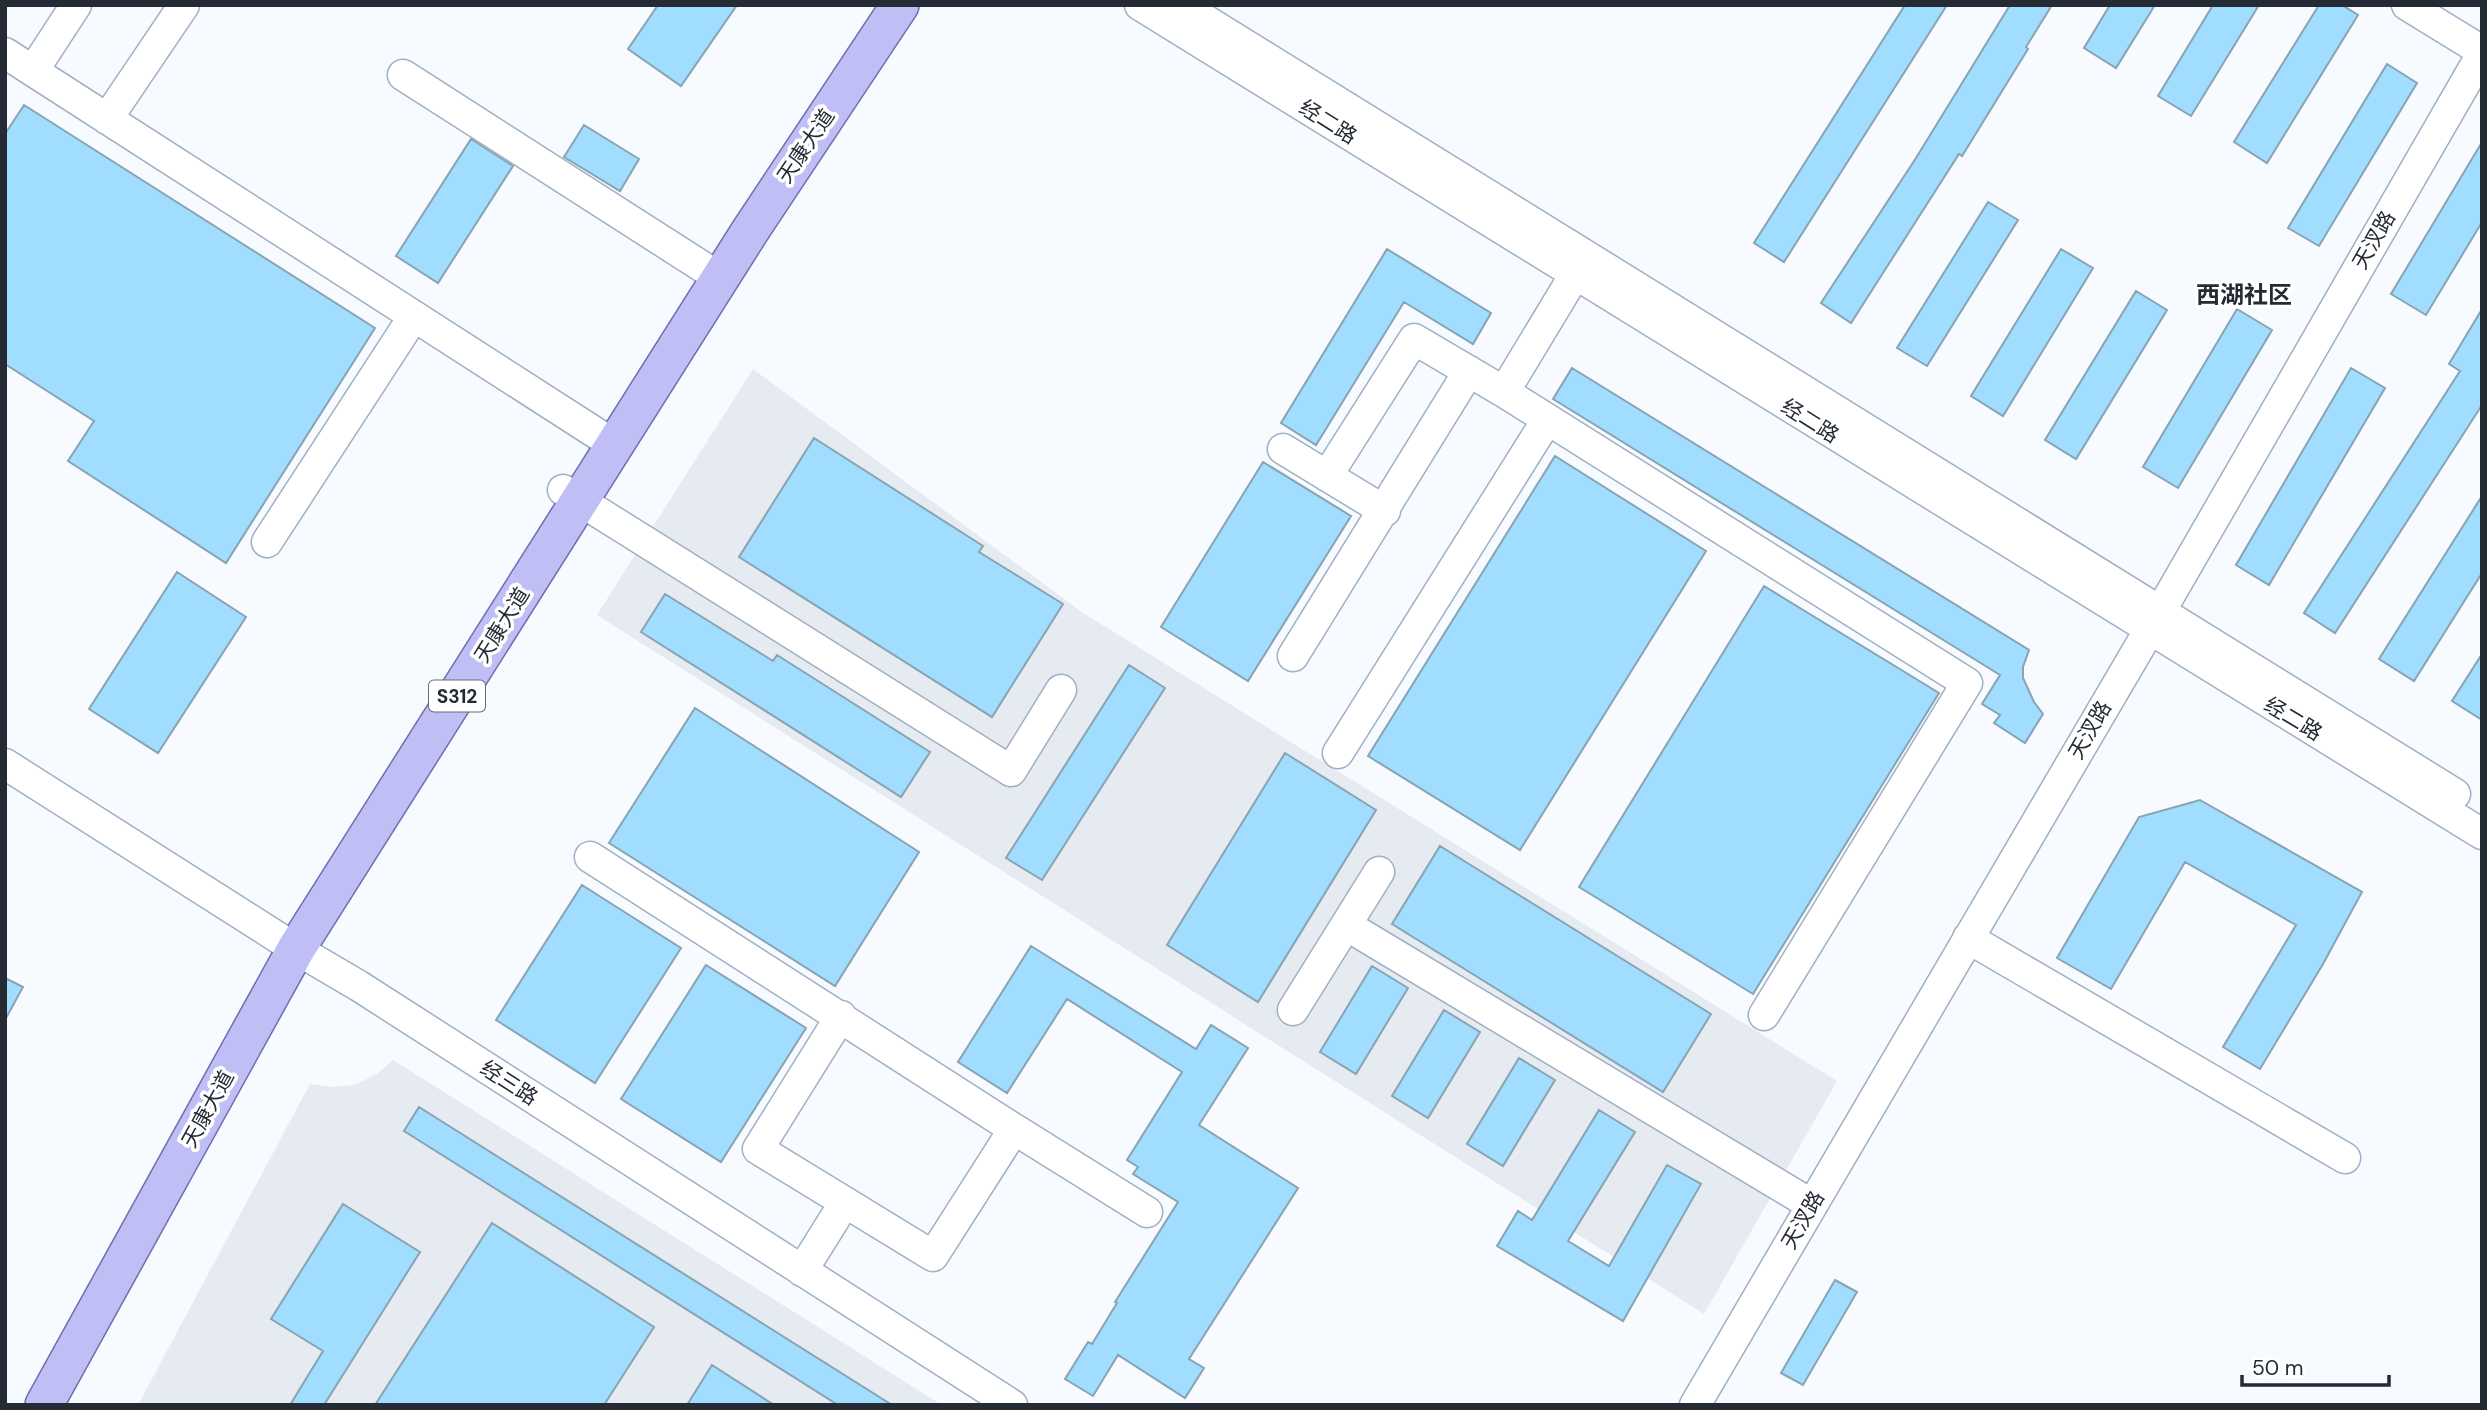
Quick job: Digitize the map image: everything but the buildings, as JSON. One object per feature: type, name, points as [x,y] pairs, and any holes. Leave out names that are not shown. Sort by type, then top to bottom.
[{"type":"main road","name":"天康大道","points":[[21,1405],[288,944],[712,273],[875,5]]},
{"type":"main road","name":"天康大道","points":[[712,273],[900,5]]},
{"type":"main road","name":"天康大道","points":[[44,1405],[288,944]]},
{"type":"street","points":[[33,71],[76,5]]},
{"type":"street","points":[[107,119],[184,5]]},
{"type":"street","name":"经二路","points":[[1140,5],[1581,266],[2154,621],[2482,834]]},
{"type":"street","name":"经二路","points":[[1181,5],[1581,266]]},
{"type":"street","points":[[2407,5],[2482,53]]},
{"type":"street","points":[[5,53],[607,440]]},
{"type":"street","name":"天汊路","points":[[1695,1405],[2154,621],[2482,53]]},
{"type":"street","points":[[403,75],[712,273]]},
{"type":"street","points":[[1504,393],[1581,266]]},
{"type":"street","points":[[267,542],[414,317]]},
{"type":"street","points":[[1327,476],[1414,339],[1967,683],[1765,1015]]},
{"type":"street","points":[[1293,656],[1469,371]]},
{"type":"street","points":[[1338,753],[1547,420]]},
{"type":"street","points":[[1283,449],[1385,511]]},
{"type":"street","points":[[572,496],[1011,771],[1061,690]]},
{"type":"street","name":"经二路","points":[[2154,621],[2482,810]]},
{"type":"street","name":"经三路","points":[[5,764],[288,944],[359,986],[1012,1405]]},
{"type":"street","points":[[590,857],[1147,1212]]},
{"type":"street","points":[[1293,1010],[1378,872]]},
{"type":"street","points":[[1346,925],[1812,1205]]},
{"type":"street","points":[[1968,938],[2345,1158]]},
{"type":"street","points":[[841,1016],[758,1149],[933,1256],[1014,1129]]},
{"type":"street","points":[[802,1271],[845,1202]]},
{"type":"shaded area","points":[[753,369],[1083,613],[1837,1081],[1704,1314],[597,615]]},
{"type":"shaded area","points":[[393,1060],[942,1405],[138,1405],[310,1084],[332,1087],[355,1085],[377,1074]]},
{"type":"district","name":"西湖社区","points":[[2244,294]]}]
